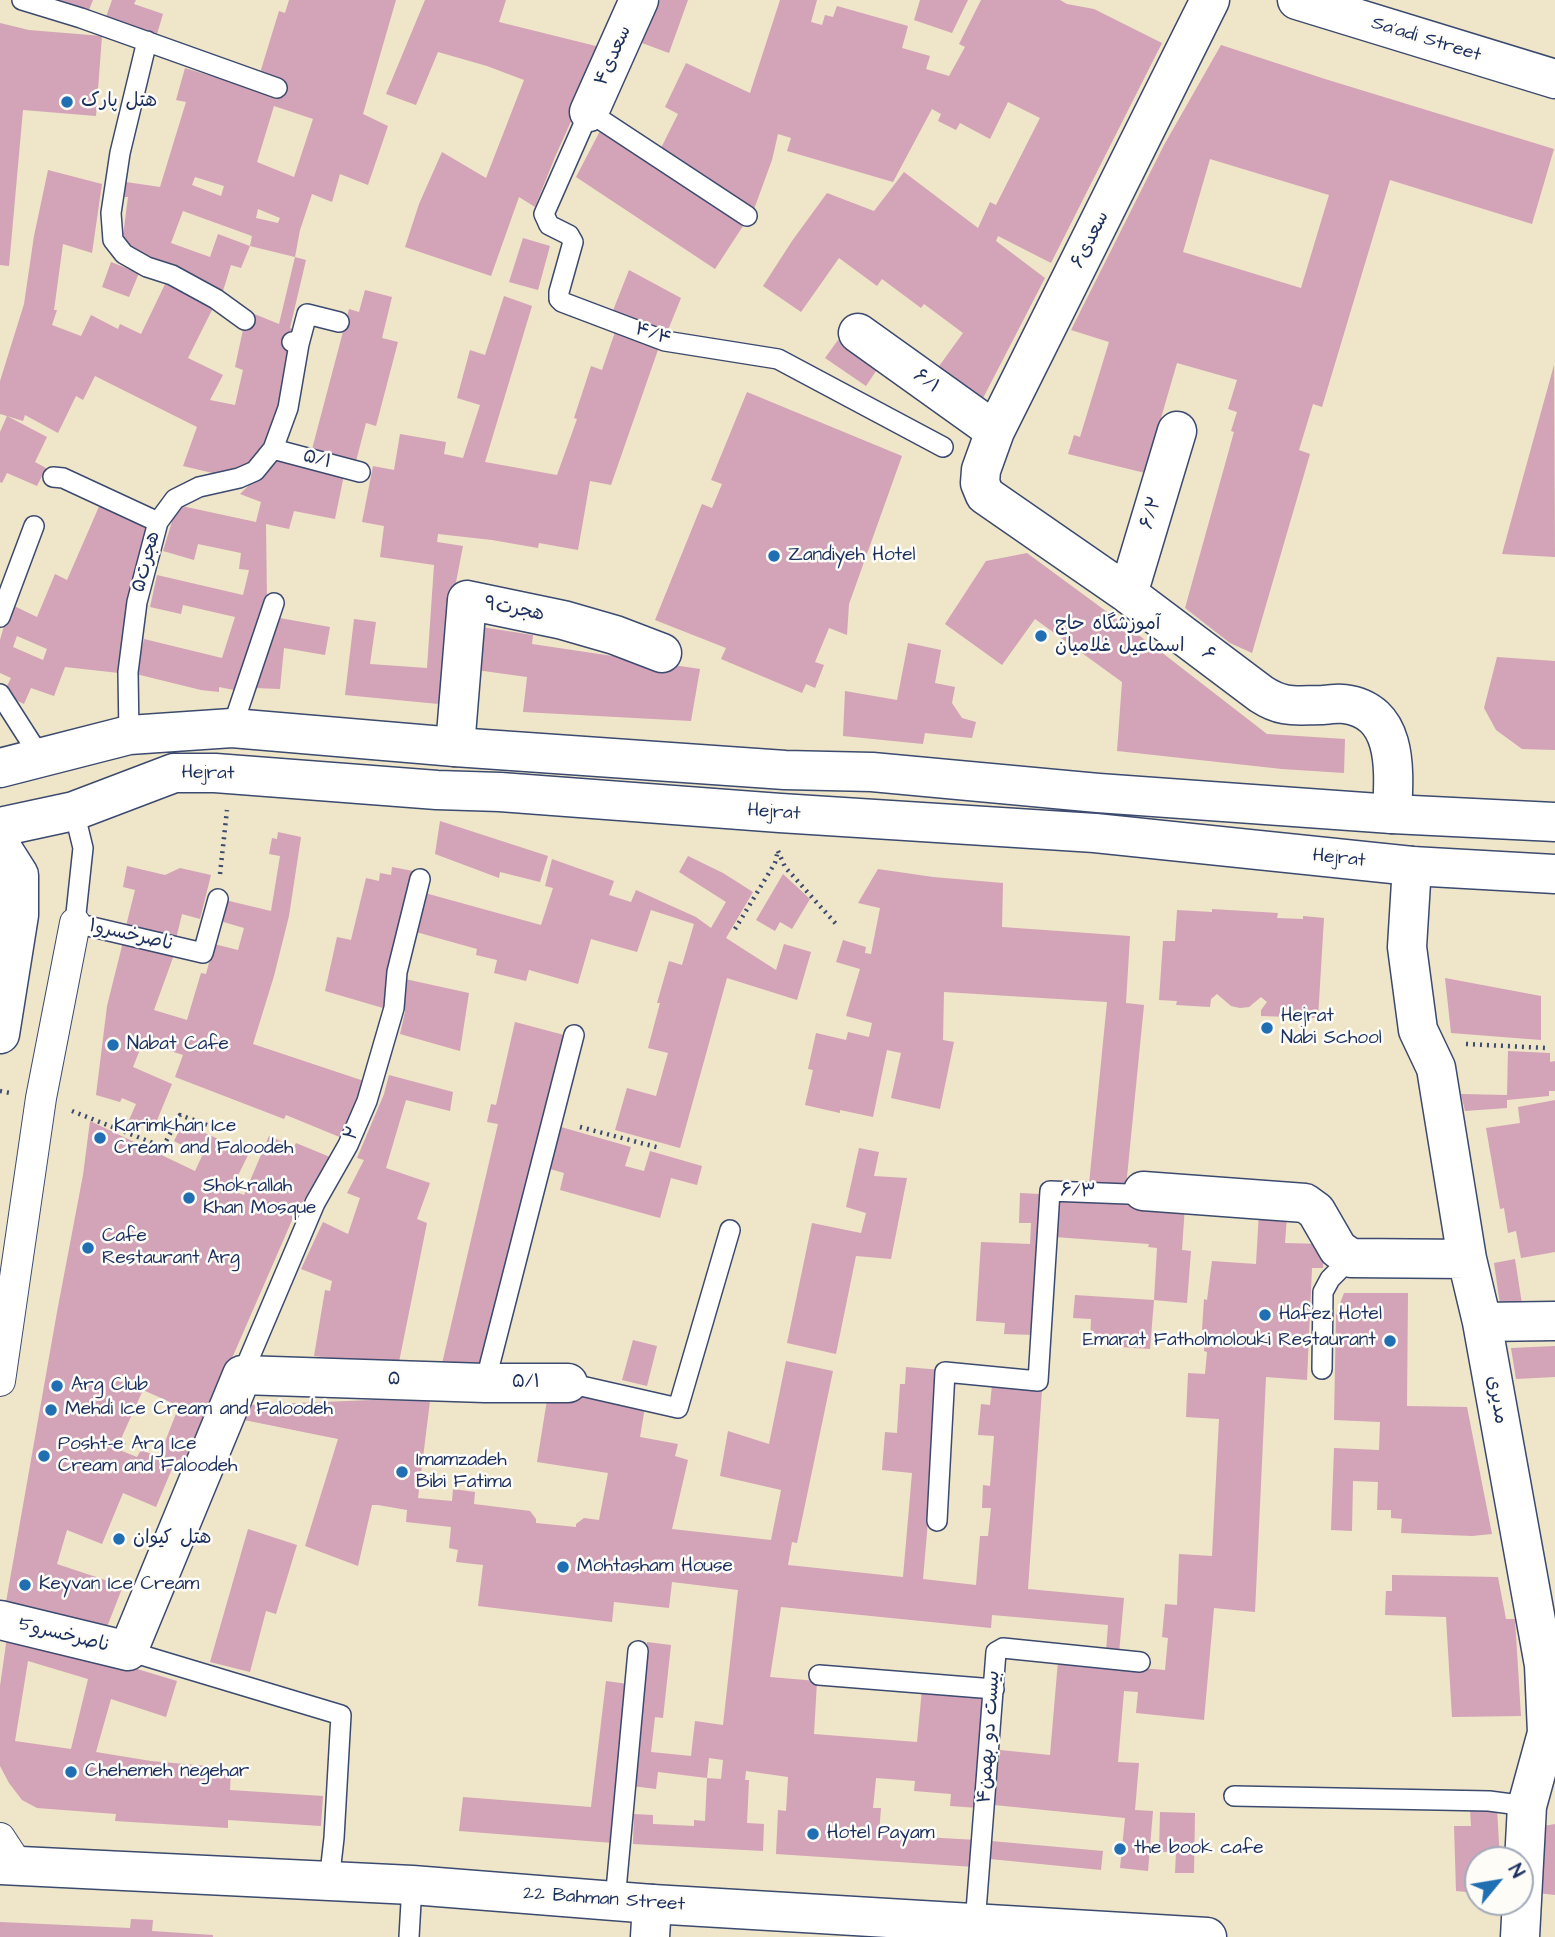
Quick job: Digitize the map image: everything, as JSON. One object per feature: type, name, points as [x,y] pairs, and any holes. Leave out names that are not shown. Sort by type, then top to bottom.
[{"type":"street","name":"سعدی۴","points":[[589,112],[639,0]]},
{"type":"street","name":"سعدی۶","points":[[980,483],[981,470],[995,431],[1210,0]]},
{"type":"street","name":"Sa'adi Street","points":[[1297,0],[1555,79]]},
{"type":"street","name":"۶/۱","points":[[858,333],[995,431]]},
{"type":"street","name":"۶/۲","points":[[1128,594],[1177,431]]},
{"type":"street","name":"۶","points":[[980,483],[985,495],[1128,594],[1276,704],[1345,704],[1361,709],[1378,720],[1388,736],[1394,771],[1392,814]]},
{"type":"street","name":"هجرت۹","points":[[455,747],[467,600],[563,620],[615,635],[662,653]]},
{"type":"street","points":[[0,768],[129,735],[232,728],[785,770],[872,772],[1098,793],[1392,814],[1555,822]]},
{"type":"street","name":"Hejrat","points":[[0,827],[74,811],[174,773],[215,773],[437,790],[500,792],[779,832],[1095,833],[1412,866],[1555,874]]},
{"type":"street","points":[[0,845],[19,875],[19,915],[0,1034]]},
{"type":"street","name":"مدیری","points":[[1412,866],[1407,947],[1418,1030],[1436,1068],[1467,1259],[1550,1664],[1547,1733],[1527,1806],[1520,1937]]},
{"type":"street","points":[[0,1381],[41,1098],[75,923]]},
{"type":"street","name":"۶/۳","points":[[1143,1191],[1305,1203],[1316,1211],[1338,1249],[1350,1258]]},
{"type":"street","points":[[1350,1258],[1467,1259]]},
{"type":"street","points":[[1482,1322],[1555,1321]]},
{"type":"street","points":[[128,1651],[242,1375]]},
{"type":"street","name":"۵","points":[[242,1375],[485,1383]]},
{"type":"street","name":"۵/۱","points":[[485,1383],[568,1383]]},
{"type":"street","name":"ناصرخسرو5","points":[[0,1620],[128,1651]]},
{"type":"street","name":"22 Bahman Street","points":[[6,1857],[329,1882],[412,1885],[639,1914],[975,1924],[1207,1937]]},
{"type":"lane","points":[[22,0],[81,18],[277,88]]},
{"type":"lane","points":[[147,41],[120,153],[111,213],[113,240],[124,254],[147,267],[172,275],[216,299],[246,320]]},
{"type":"lane","points":[[589,112],[747,216]]},
{"type":"lane","name":"۴/۴","points":[[589,112],[544,214],[549,225],[569,235],[573,242],[559,292],[562,302],[665,341],[778,359],[943,447]]},
{"type":"lane","name":"هجرت۵","points":[[129,735],[128,672],[137,602],[158,522],[174,499],[199,487],[239,478],[255,471],[273,449],[288,408],[296,343],[307,314],[339,323]]},
{"type":"lane","name":"۵/۱","points":[[273,449],[360,472]]},
{"type":"lane","points":[[53,477],[63,478],[158,522]]},
{"type":"lane","points":[[0,617],[34,526]]},
{"type":"lane","points":[[232,728],[274,603]]},
{"type":"lane","points":[[0,694],[41,758]]},
{"type":"lane","name":"ناصرخسرو۱","points":[[74,811],[83,848],[75,923],[203,953],[218,900]]},
{"type":"lane","name":"۲","points":[[242,1375],[315,1203],[348,1145],[368,1101],[394,1008],[397,972],[419,879]]},
{"type":"lane","points":[[485,1383],[575,1035]]},
{"type":"lane","name":"۶/۳","points":[[937,1521],[945,1372],[1038,1381],[1050,1191],[1128,1194],[1143,1191]]},
{"type":"lane","points":[[568,1383],[678,1408],[730,1230]]},
{"type":"lane","points":[[1322,1369],[1323,1292],[1330,1279],[1350,1258]]},
{"type":"lane","name":"بیست دو بهمن۴","points":[[975,1924],[996,1651],[1003,1648],[1140,1662]]},
{"type":"lane","points":[[128,1651],[341,1715],[329,1882]]},
{"type":"lane","points":[[638,1651],[639,1914]]},
{"type":"lane","points":[[819,1675],[994,1689]]},
{"type":"lane","points":[[1234,1796],[1489,1801],[1527,1806]]},
{"type":"lane","points":[[409,1937],[412,1885]]},
{"type":"path","points":[[218,900],[228,802]]},
{"type":"path","points":[[779,832],[785,867],[836,924]]},
{"type":"path","points":[[735,929],[775,863],[779,832]]},
{"type":"path","points":[[1427,1047],[1447,1043],[1546,1048]]},
{"type":"path","points":[[0,1091],[41,1098],[163,1147],[180,1115],[207,1125]]},
{"type":"path","points":[[552,1120],[660,1148]]},
{"type":"building","points":[[55,0],[93,0],[89,10]]},
{"type":"building","points":[[112,0],[136,0],[134,4],[163,14],[157,34],[106,17]]},
{"type":"building","points":[[289,0],[396,0],[363,114],[388,126],[368,185],[340,174],[332,202],[312,194],[300,230],[295,257],[250,246],[241,268],[231,265],[223,291],[142,260],[123,236],[128,197],[124,197],[126,182],[160,187],[186,102],[176,100],[185,68],[277,96],[260,73],[279,11],[285,13]],"holes":[[[274,106],[313,119],[294,177],[257,162]],[[195,177],[224,186],[221,196],[192,185]],[[258,209],[280,218],[278,223],[256,218]],[[183,211],[252,236],[250,246],[218,234],[210,257],[171,243]]]},
{"type":"building","points":[[425,0],[506,0],[499,22],[604,48],[535,207],[519,197],[491,276],[405,247],[419,204],[442,152],[486,178],[524,80],[438,52],[416,105],[386,94]]},
{"type":"building","points":[[660,0],[688,0],[669,53],[642,43]]},
{"type":"building","points":[[780,0],[817,0],[811,22],[822,25],[825,15],[833,17],[837,6],[908,26],[902,48],[930,56],[926,69],[949,76],[965,47],[959,44],[981,0],[1060,0],[1094,9],[1162,43],[1051,263],[998,236],[996,241],[1045,278],[981,402],[937,369],[963,333],[924,304],[921,308],[882,279],[877,286],[839,258],[801,312],[763,286],[827,193],[874,211],[904,172],[978,228],[990,202],[996,205],[1040,118],[1008,102],[990,139],[960,123],[956,130],[938,121],[941,114],[932,109],[893,182],[787,151],[791,138],[778,134],[772,160],[753,212],[660,150],[678,114],[665,107],[686,63],[750,93]]},
{"type":"building","points":[[920,0],[968,0],[952,33],[914,20]]},
{"type":"building","points":[[0,23],[29,30],[102,36],[96,116],[23,110],[9,266],[0,265]]},
{"type":"building","points":[[1221,45],[1554,149],[1532,224],[1390,180],[1322,407],[1313,404],[1299,450],[1310,454],[1252,653],[1230,643],[1185,608],[1234,432],[1231,431],[1237,412],[1228,409],[1237,380],[1177,363],[1145,473],[1068,454],[1074,435],[1080,437],[1109,342],[1071,330],[1164,145]],"holes":[[[1210,159],[1329,195],[1301,288],[1183,252]]]},
{"type":"building","points":[[600,131],[743,226],[715,269],[576,177]]},
{"type":"building","points":[[48,170],[102,184],[92,253],[63,244],[54,310],[57,310],[52,325],[81,336],[91,315],[118,329],[120,324],[141,334],[167,280],[215,304],[188,358],[223,375],[210,400],[235,405],[243,370],[235,367],[247,311],[279,324],[295,257],[306,260],[290,328],[294,330],[277,415],[266,446],[255,465],[225,476],[183,466],[197,427],[95,376],[83,400],[76,396],[58,433],[25,415],[23,421],[0,414],[0,381],[24,304],[34,236]]},
{"type":"building","points":[[523,238],[550,246],[538,290],[509,282]]},
{"type":"building","points":[[111,262],[139,273],[129,297],[102,287]]},
{"type":"building","points":[[629,270],[681,298],[666,335],[612,313]]},
{"type":"building","points":[[365,290],[392,297],[382,338],[398,342],[376,426],[366,423],[355,465],[311,453],[349,309],[359,312]]},
{"type":"building","points":[[504,296],[532,306],[485,462],[557,475],[577,419],[574,418],[591,366],[602,370],[615,332],[659,347],[611,485],[590,481],[578,550],[539,543],[538,548],[438,534],[437,542],[463,546],[456,582],[449,705],[345,695],[354,619],[376,622],[370,664],[427,668],[434,565],[380,557],[384,526],[362,522],[373,466],[394,470],[400,434],[446,442],[444,454],[463,458],[480,405],[457,398],[470,350],[485,355]]},
{"type":"building","points":[[838,340],[878,368],[866,386],[825,358]]},
{"type":"building","points":[[1554,365],[1555,557],[1502,554],[1514,510]]},
{"type":"building","name":"Zandiyeh Hotel","points":[[747,392],[902,456],[849,604],[847,635],[829,628],[815,662],[824,665],[815,688],[806,684],[802,693],[721,659],[726,648],[655,620],[702,504],[712,508],[722,484],[711,480]]},
{"type":"building","points":[[7,416],[47,437],[35,462],[46,468],[37,486],[7,473],[2,483],[0,482],[0,432]]},
{"type":"building","points":[[277,458],[344,475],[335,519],[294,511],[289,529],[266,524],[267,602],[239,691],[219,687],[219,692],[201,690],[136,674],[144,639],[222,658],[235,617],[183,605],[181,614],[150,607],[157,575],[243,595],[249,570],[239,569],[241,553],[198,544],[194,560],[163,551],[177,505],[256,522],[261,502],[240,494]]},
{"type":"building","points":[[101,502],[150,524],[119,673],[65,667],[54,696],[31,688],[24,704],[3,694],[11,678],[0,673],[0,640],[10,604],[37,617],[55,574],[67,580]],"holes":[[[17,636],[47,649],[43,660],[13,647]]]},
{"type":"building","points":[[1027,553],[1267,734],[1345,739],[1344,773],[1117,751],[1122,682],[1035,619],[1002,665],[945,624],[986,561]]},
{"type":"building","points":[[274,617],[330,627],[325,655],[284,648],[280,689],[254,688]]},
{"type":"building","points":[[475,626],[533,635],[532,644],[700,669],[691,721],[523,712],[527,677],[469,669]]},
{"type":"building","points":[[908,643],[941,650],[935,683],[955,687],[952,703],[962,718],[976,722],[972,738],[925,733],[923,744],[843,736],[845,691],[897,700]]},
{"type":"building","points":[[1497,657],[1555,661],[1555,750],[1522,749],[1496,730],[1484,708]]},
{"type":"building","points":[[440,821],[548,856],[540,882],[500,872],[499,878],[435,854]]},
{"type":"building","points":[[278,832],[301,837],[289,916],[253,1044],[364,1081],[342,1138],[286,1115],[284,1119],[175,1077],[183,1055],[143,1042],[133,1067],[172,1084],[153,1130],[129,1120],[136,1104],[122,1098],[120,1102],[96,1095],[107,1006],[124,938],[175,952],[154,1010],[187,1020],[201,973],[206,974],[214,944],[238,950],[244,928],[220,921],[225,900],[271,911],[280,856],[269,854],[272,838],[277,839]]},
{"type":"building","points":[[688,856],[753,892],[726,938],[776,970],[784,944],[811,952],[797,1000],[727,978],[680,1148],[615,1130],[627,1088],[656,1096],[668,1053],[648,1048],[660,1003],[657,1003],[669,961],[682,965],[694,924],[651,910],[637,952],[591,939],[578,984],[529,970],[526,981],[494,973],[497,960],[476,955],[477,949],[416,932],[425,893],[541,925],[553,888],[545,886],[552,859],[614,881],[609,895],[631,902],[636,890],[696,917],[711,928],[726,902],[679,872]]},
{"type":"building","points":[[127,866],[165,875],[180,868],[211,875],[200,919],[182,914],[176,939],[126,926],[135,890],[123,887]]},
{"type":"building","points":[[392,867],[413,871],[383,1008],[325,991],[337,937],[351,940],[366,878],[379,881],[380,873],[391,875]]},
{"type":"building","points":[[878,869],[1003,883],[1002,927],[1130,936],[1126,1003],[1144,1005],[1126,1187],[1089,1184],[1107,1002],[944,992],[943,1040],[954,1042],[940,1109],[891,1098],[901,1053],[887,1050],[873,1117],[805,1105],[813,1070],[808,1069],[816,1033],[846,1040],[848,1032],[869,1037],[872,1023],[846,1016],[860,969],[836,962],[843,940],[866,947],[865,953],[871,954],[880,908],[858,903]]},
{"type":"building","points":[[783,874],[810,899],[792,929],[780,922],[775,931],[756,920]]},
{"type":"building","points":[[1212,909],[1278,913],[1277,918],[1324,918],[1318,1018],[1261,1016],[1261,1010],[1267,1002],[1261,997],[1249,1007],[1240,1008],[1231,1006],[1217,994],[1211,999],[1210,1007],[1176,1005],[1177,1001],[1159,1000],[1163,941],[1175,941],[1177,910],[1212,912]]},
{"type":"building","points":[[1445,978],[1541,996],[1541,1040],[1451,1033]]},
{"type":"building","points":[[405,979],[469,993],[460,1051],[400,1034],[405,1012]]},
{"type":"building","points":[[515,1022],[564,1035],[480,1367],[441,1368],[498,1124],[487,1122],[491,1104],[496,1105]]},
{"type":"building","points":[[1508,1051],[1550,1053],[1550,1062],[1555,1061],[1555,1091],[1549,1091],[1549,1096],[1507,1100],[1507,1108],[1465,1111],[1461,1094],[1507,1095]]},
{"type":"building","points":[[389,1075],[453,1092],[450,1111],[406,1100],[386,1168],[430,1183],[417,1219],[427,1223],[398,1367],[314,1356],[325,1290],[330,1291],[332,1281],[301,1269],[323,1222],[348,1234],[360,1198],[347,1193],[364,1160],[357,1158],[384,1094]]},
{"type":"building","points":[[1555,1100],[1555,1252],[1521,1258],[1516,1231],[1508,1233],[1504,1208],[1500,1209],[1486,1128],[1520,1123],[1518,1107]]},
{"type":"building","points":[[90,1121],[195,1171],[202,1156],[174,1141],[183,1123],[249,1153],[231,1190],[244,1195],[269,1136],[294,1147],[296,1143],[330,1157],[293,1218],[186,1468],[174,1464],[156,1507],[123,1493],[102,1544],[67,1530],[57,1564],[123,1586],[105,1632],[6,1602],[83,1175]],"holes":[[[143,1390],[179,1406],[159,1457],[141,1450],[137,1457],[122,1451],[126,1443],[120,1441]]]},
{"type":"building","points":[[561,1127],[631,1147],[625,1166],[644,1171],[650,1151],[702,1166],[697,1185],[671,1178],[660,1218],[560,1190],[564,1173],[550,1169]]},
{"type":"building","points":[[859,1148],[879,1152],[874,1176],[907,1178],[891,1259],[856,1256],[836,1354],[787,1343],[812,1223],[861,1233],[866,1213],[846,1207]]},
{"type":"building","points":[[1020,1193],[1040,1194],[1034,1335],[1004,1334],[1005,1323],[976,1321],[981,1242],[1030,1244],[1031,1223],[1019,1223]]},
{"type":"building","points":[[1058,1196],[1185,1205],[1182,1250],[1191,1251],[1187,1303],[1154,1300],[1157,1248],[1148,1247],[1149,1244],[1055,1237]]},
{"type":"building","points":[[1259,1212],[1287,1216],[1285,1243],[1324,1244],[1323,1268],[1312,1268],[1307,1380],[1266,1377],[1255,1612],[1214,1608],[1204,1720],[1136,1713],[1138,1692],[1124,1691],[1118,1762],[1139,1763],[1135,1810],[1153,1811],[1148,1871],[1120,1868],[1125,1818],[994,1805],[1000,1750],[1050,1755],[1058,1661],[1165,1670],[1168,1638],[1162,1637],[1165,1604],[1177,1605],[1179,1554],[1212,1556],[1219,1419],[1186,1417],[1188,1373],[1205,1374],[1207,1352],[1204,1351],[1205,1330],[1202,1330],[1204,1299],[1207,1300],[1212,1261],[1256,1264]]},
{"type":"building","points":[[1515,1259],[1522,1304],[1500,1304],[1494,1263]]},
{"type":"building","points":[[1344,1293],[1408,1293],[1407,1406],[1467,1407],[1492,1534],[1472,1536],[1401,1533],[1402,1519],[1391,1518],[1391,1510],[1377,1510],[1378,1482],[1353,1481],[1352,1531],[1331,1530],[1334,1448],[1379,1450],[1380,1422],[1334,1420],[1336,1314]]},
{"type":"building","points":[[1075,1295],[1154,1300],[1150,1349],[1090,1345],[1091,1319],[1073,1318]]},
{"type":"building","points":[[633,1340],[657,1346],[647,1386],[622,1380]]},
{"type":"building","points":[[1555,1346],[1555,1377],[1516,1379],[1511,1348]]},
{"type":"building","points":[[786,1361],[833,1371],[797,1543],[792,1542],[788,1565],[903,1577],[912,1473],[882,1470],[885,1432],[897,1433],[900,1384],[905,1384],[906,1367],[941,1370],[923,1579],[976,1585],[980,1536],[988,1536],[991,1508],[982,1508],[983,1485],[990,1486],[994,1436],[978,1435],[981,1404],[990,1405],[992,1385],[1042,1390],[1028,1589],[1124,1598],[1119,1653],[1106,1652],[1108,1625],[992,1615],[991,1628],[781,1607],[770,1677],[817,1681],[814,1734],[917,1742],[922,1689],[987,1694],[978,1808],[950,1806],[951,1794],[914,1791],[915,1781],[876,1778],[873,1808],[881,1808],[879,1834],[901,1836],[901,1830],[925,1832],[924,1837],[977,1840],[975,1867],[776,1854],[778,1810],[786,1811],[788,1777],[746,1771],[745,1780],[749,1780],[747,1823],[764,1824],[763,1851],[633,1844],[634,1814],[653,1815],[653,1824],[694,1826],[694,1820],[705,1821],[707,1778],[658,1772],[656,1789],[632,1786],[647,1642],[671,1645],[663,1718],[655,1717],[651,1752],[691,1756],[695,1721],[723,1725],[738,1590],[672,1582],[669,1608],[614,1602],[612,1622],[478,1606],[483,1565],[456,1562],[458,1550],[449,1548],[451,1527],[406,1522],[407,1510],[378,1505],[372,1505],[358,1566],[305,1546],[338,1439],[244,1420],[248,1405],[372,1400],[430,1401],[418,1498],[452,1501],[453,1489],[475,1492],[474,1504],[530,1511],[536,1523],[576,1527],[584,1518],[599,1520],[608,1473],[537,1462],[547,1400],[570,1390],[645,1407],[640,1437],[678,1444],[675,1456],[688,1460],[672,1529],[771,1540],[781,1490],[720,1476],[728,1431],[769,1444]],"holes":[[[709,1758],[723,1760],[721,1779],[707,1778]]]},
{"type":"building","points":[[248,1529],[297,1545],[276,1614],[266,1611],[250,1672],[210,1662]]},
{"type":"building","points":[[1392,1575],[1498,1577],[1506,1619],[1515,1619],[1521,1716],[1452,1717],[1446,1617],[1385,1615],[1386,1591],[1392,1591]]},
{"type":"building","points":[[8,1630],[177,1681],[166,1717],[111,1699],[96,1752],[151,1761],[231,1768],[230,1790],[323,1796],[321,1826],[228,1820],[228,1828],[115,1821],[116,1814],[37,1808],[22,1800],[0,1766],[0,1686]],"holes":[[[28,1661],[88,1679],[71,1749],[15,1741]]]},
{"type":"building","points":[[606,1681],[628,1684],[613,1843],[459,1831],[463,1797],[591,1807]]},
{"type":"building","points":[[1497,1808],[1499,1846],[1464,1846],[1464,1892],[1456,1891],[1454,1826],[1471,1826],[1470,1809]]},
{"type":"building","points":[[1160,1812],[1195,1813],[1194,1873],[1175,1873],[1176,1852],[1159,1852]]},
{"type":"building","points":[[1555,1824],[1555,1895],[1538,1893],[1538,1827]]},
{"type":"building","points":[[991,1841],[1103,1851],[1101,1870],[990,1859]]},
{"type":"building","points":[[131,1919],[153,1920],[152,1931],[213,1937],[0,1937],[0,1922],[130,1928]]},
{"type":"place","name":"هتل پارک","points":[[67,102]]},
{"type":"place","name":"Zandiyeh Hotel","points":[[774,556]]},
{"type":"place","name":"آموزشگاه حاج اسماعیل غلامیان","points":[[1041,636]]},
{"type":"place","name":"Hejrat Nabi School","points":[[1267,1028]]},
{"type":"place","name":"Nabat Cafe","points":[[113,1045]]},
{"type":"place","name":"Karimkhan Ice Cream and Faloodeh","points":[[100,1138]]},
{"type":"place","name":"Shokrallah Khan Mosque","points":[[189,1198]]},
{"type":"place","name":"Cafe Restaurant Arg","points":[[88,1248]]},
{"type":"place","name":"Hafez Hotel","points":[[1265,1315]]},
{"type":"place","name":"Emarat Fatholmolouki Restaurant","points":[[1390,1341]]},
{"type":"place","name":"Arg Club","points":[[57,1386]]},
{"type":"place","name":"Mehdi Ice Cream and Faloodeh","points":[[51,1410]]},
{"type":"place","name":"Posht-e Arg Ice Cream and Faloodeh","points":[[44,1456]]},
{"type":"place","name":"Imamzadeh Bibi Fatima","points":[[402,1472]]},
{"type":"place","name":"هتل کیوان","points":[[119,1539]]},
{"type":"place","name":"Mohtasham House","points":[[563,1567]]},
{"type":"place","name":"Keyvan Ice Cream","points":[[25,1585]]},
{"type":"place","name":"Chehemeh negehar","points":[[71,1772]]},
{"type":"place","name":"Hotel Payam","points":[[813,1834]]},
{"type":"place","name":"the book cafe","points":[[1120,1849]]}]
